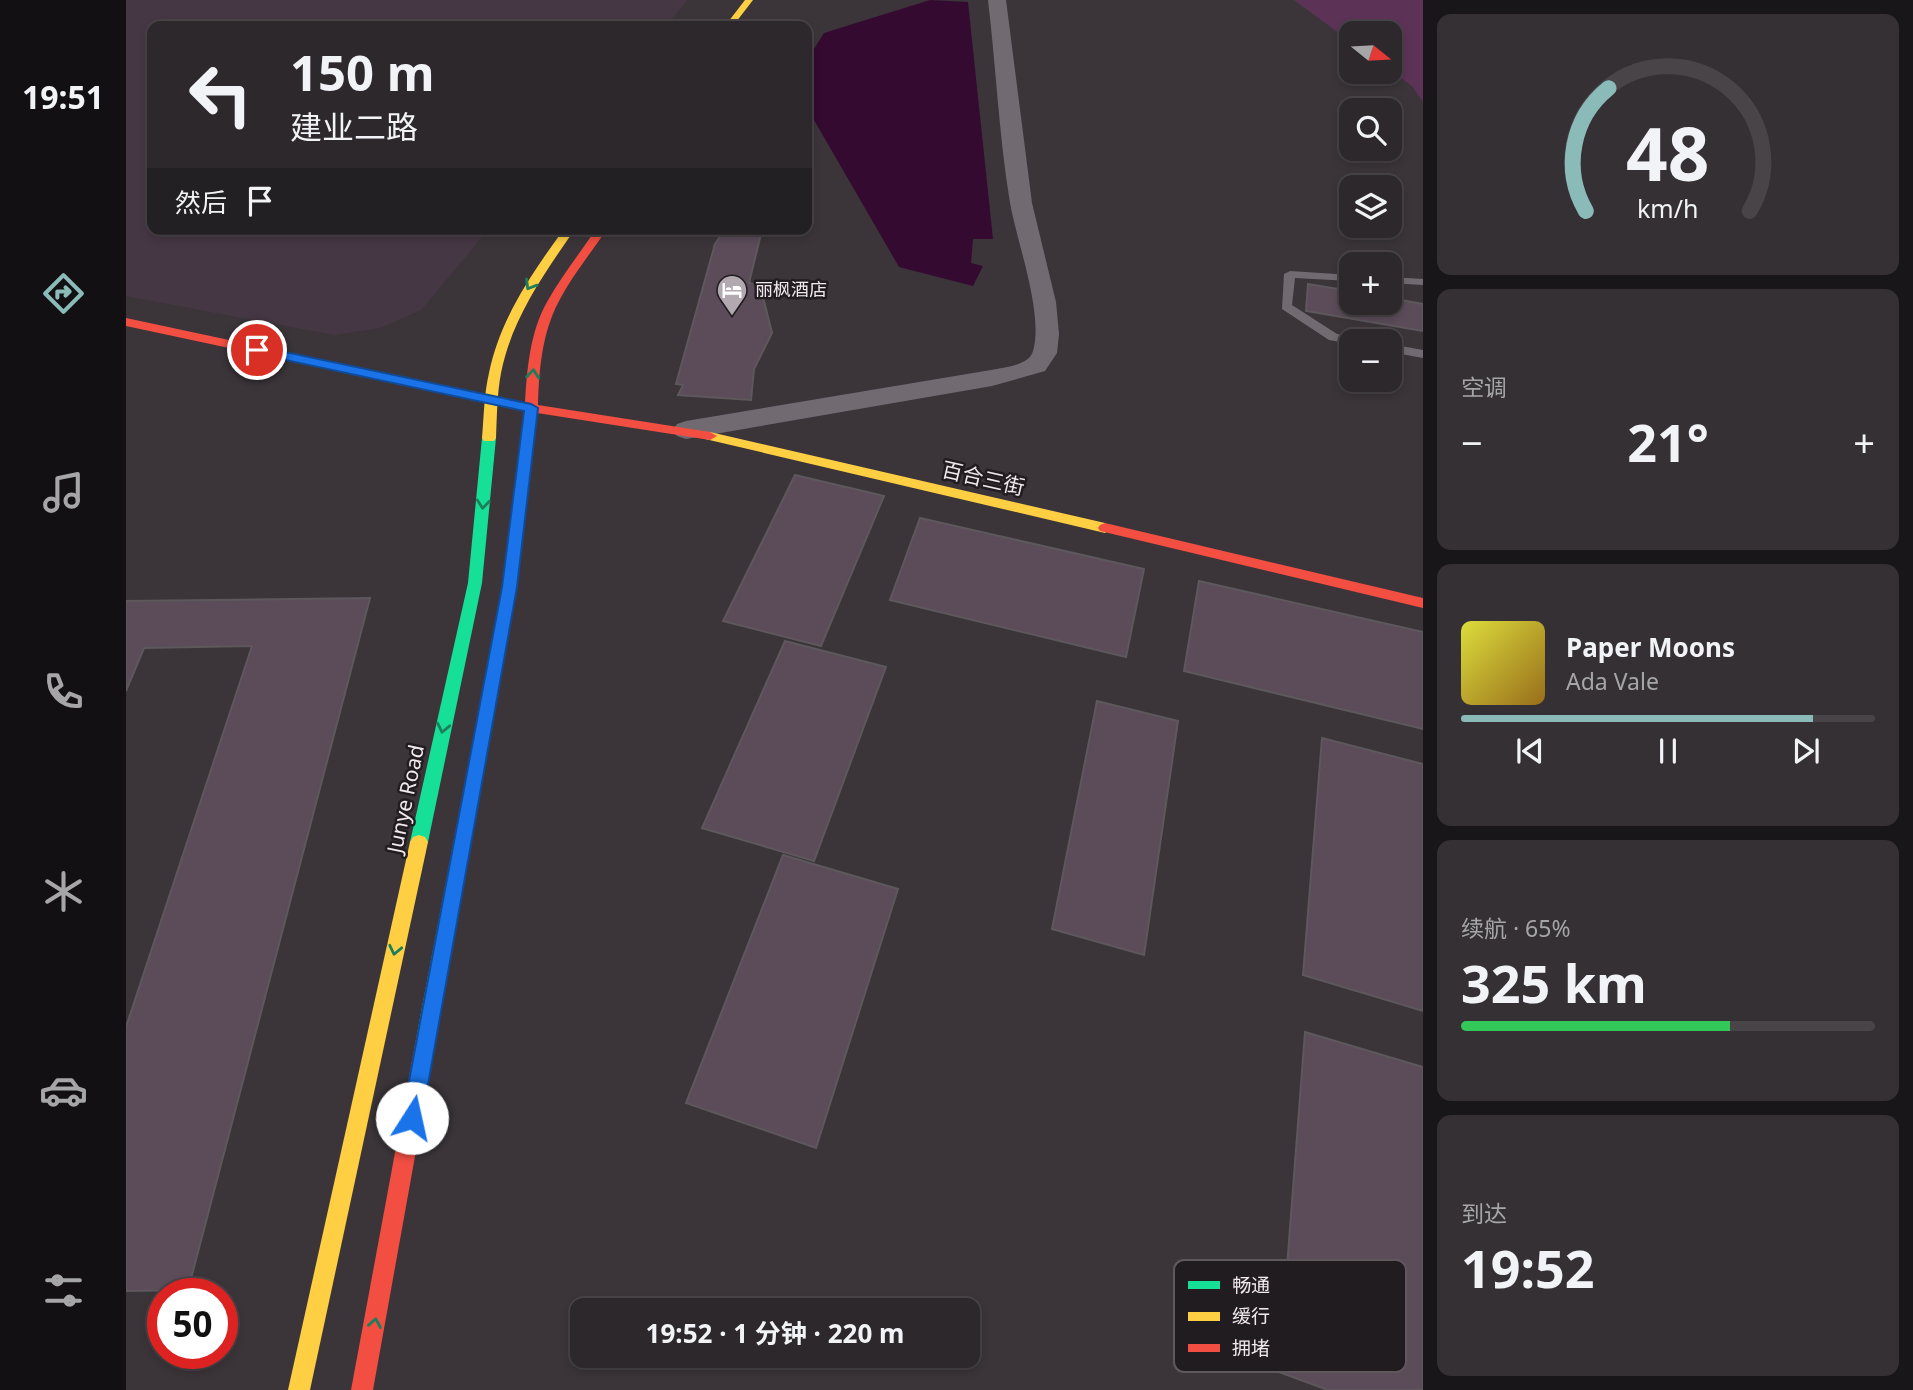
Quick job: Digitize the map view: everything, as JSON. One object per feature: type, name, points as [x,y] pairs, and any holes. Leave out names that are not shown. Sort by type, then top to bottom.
[{"type":"main road","points":[[733,21],[749,0]]},
{"type":"main road","name":"Junye Road","points":[[299,1390],[475,583],[495,371],[504,339],[518,306],[566,235]]},
{"type":"main road","points":[[362,1390],[509,587],[531,408],[533,368],[540,335],[552,303],[598,235]]},
{"type":"main road","name":"百合三街","points":[[126,322],[531,408],[686,430],[1423,603]]},
{"type":"street","points":[[686,430],[992,378],[1036,366],[1045,353],[1044,302],[1021,203],[997,0]]},
{"type":"lane","points":[[1339,277],[1290,274],[1286,306],[1333,337],[1339,338]]},
{"type":"lane","points":[[1402,281],[1423,282]]},
{"type":"lane","points":[[1402,350],[1423,354]]},
{"type":"shaded area","points":[[126,0],[688,0],[669,21],[147,21],[147,235],[484,235],[421,310],[380,328],[334,335],[126,296]]},
{"type":"shaded area","points":[[930,0],[968,2],[993,239],[973,239],[971,263],[983,266],[973,286],[899,267],[812,117],[812,52],[824,33]]},
{"type":"shaded area","points":[[1294,0],[1423,0],[1423,102],[1412,86],[1402,79],[1402,21],[1339,21],[1339,33]]},
{"type":"building","name":"丽枫酒店","points":[[721,235],[761,235],[749,283],[760,285],[772,333],[754,369],[751,400],[678,395],[683,385],[676,384],[715,244]]},
{"type":"building","points":[[1308,284],[1339,289],[1339,315],[1402,315],[1402,300],[1423,304],[1423,331],[1306,311]]},
{"type":"building","points":[[795,475],[884,496],[821,646],[723,621]]},
{"type":"building","points":[[920,518],[1144,569],[1126,657],[890,600]]},
{"type":"building","points":[[1199,581],[1423,632],[1423,729],[1184,671]]},
{"type":"building","points":[[370,598],[191,1278],[147,1278],[147,1291],[126,1291],[126,1027],[252,646],[144,648],[126,691],[126,601]]},
{"type":"building","points":[[785,641],[886,667],[814,861],[702,828]]},
{"type":"building","points":[[1097,701],[1178,721],[1144,955],[1052,929]]},
{"type":"building","points":[[1322,738],[1423,764],[1423,1011],[1303,975]]},
{"type":"building","points":[[783,855],[898,889],[816,1148],[686,1103]]},
{"type":"building","points":[[1305,1032],[1423,1067],[1423,1390],[1328,1390],[1279,1372],[1406,1372],[1406,1260],[1288,1260]]},
{"type":"traffic: fast","points":[[419,842],[475,583],[489,438]]},
{"type":"traffic: fast","points":[[427,1034],[476,766]]},
{"type":"traffic: slow","points":[[733,21],[749,0]]},
{"type":"traffic: slow","points":[[489,438],[494,381],[506,334],[524,297],[566,235]]},
{"type":"traffic: slow","points":[[710,436],[1105,528]]},
{"type":"traffic: slow","points":[[299,1390],[419,842]]},
{"type":"traffic: jam","points":[[476,766],[509,587],[531,408],[533,367],[540,335],[552,303],[598,235]]},
{"type":"traffic: jam","points":[[126,322],[531,408],[710,436]]},
{"type":"traffic: jam","points":[[1105,528],[1423,603]]},
{"type":"traffic: jam","points":[[362,1390],[427,1034]]},
{"type":"place","name":"丽枫酒店","points":[[732,317]]},
{"type":"route","points":[[257,350],[531,408],[509,587],[412,1118]]}]
